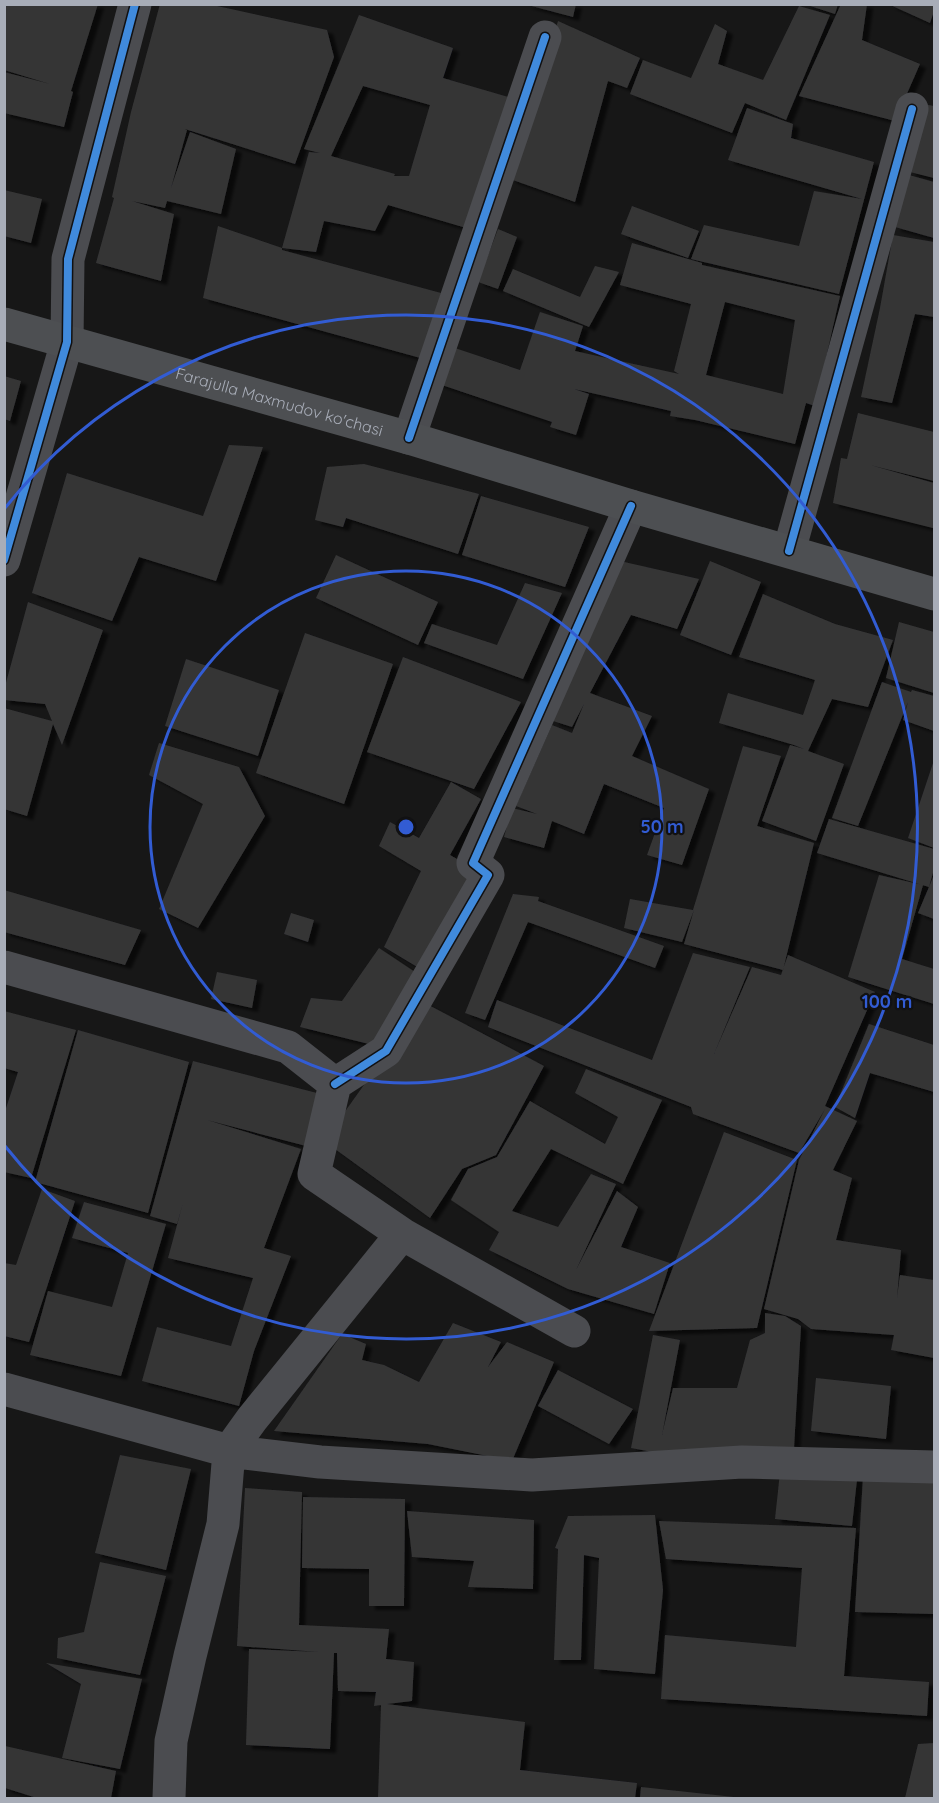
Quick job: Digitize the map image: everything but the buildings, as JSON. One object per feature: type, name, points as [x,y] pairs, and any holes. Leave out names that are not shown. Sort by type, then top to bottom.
[{"type":"main road","name":"Farajulla Maxmudov ko'chasi","points":[[4,324],[409,438],[631,506],[934,594]]},
{"type":"street","points":[[4,560],[67,342],[68,259],[135,4]]},
{"type":"street","points":[[409,438],[545,37]]},
{"type":"street","points":[[789,551],[912,109]]},
{"type":"street","points":[[574,1331],[402,1234],[314,1174],[335,1084],[386,1051],[488,875],[473,863],[631,506]]},
{"type":"street","points":[[4,968],[288,1047],[335,1084]]},
{"type":"street","points":[[169,1798],[171,1741],[223,1524],[230,1451],[252,1419],[402,1234]]},
{"type":"street","points":[[4,1389],[230,1451],[320,1462],[532,1475],[742,1462],[934,1467]]},
{"type":"cycle path","points":[[4,560],[67,342],[68,259],[135,4]]},
{"type":"cycle path","points":[[409,438],[545,37]]},
{"type":"cycle path","points":[[789,551],[912,109]]},
{"type":"cycle path","points":[[335,1084],[386,1051],[488,875],[473,863],[631,506]]}]
